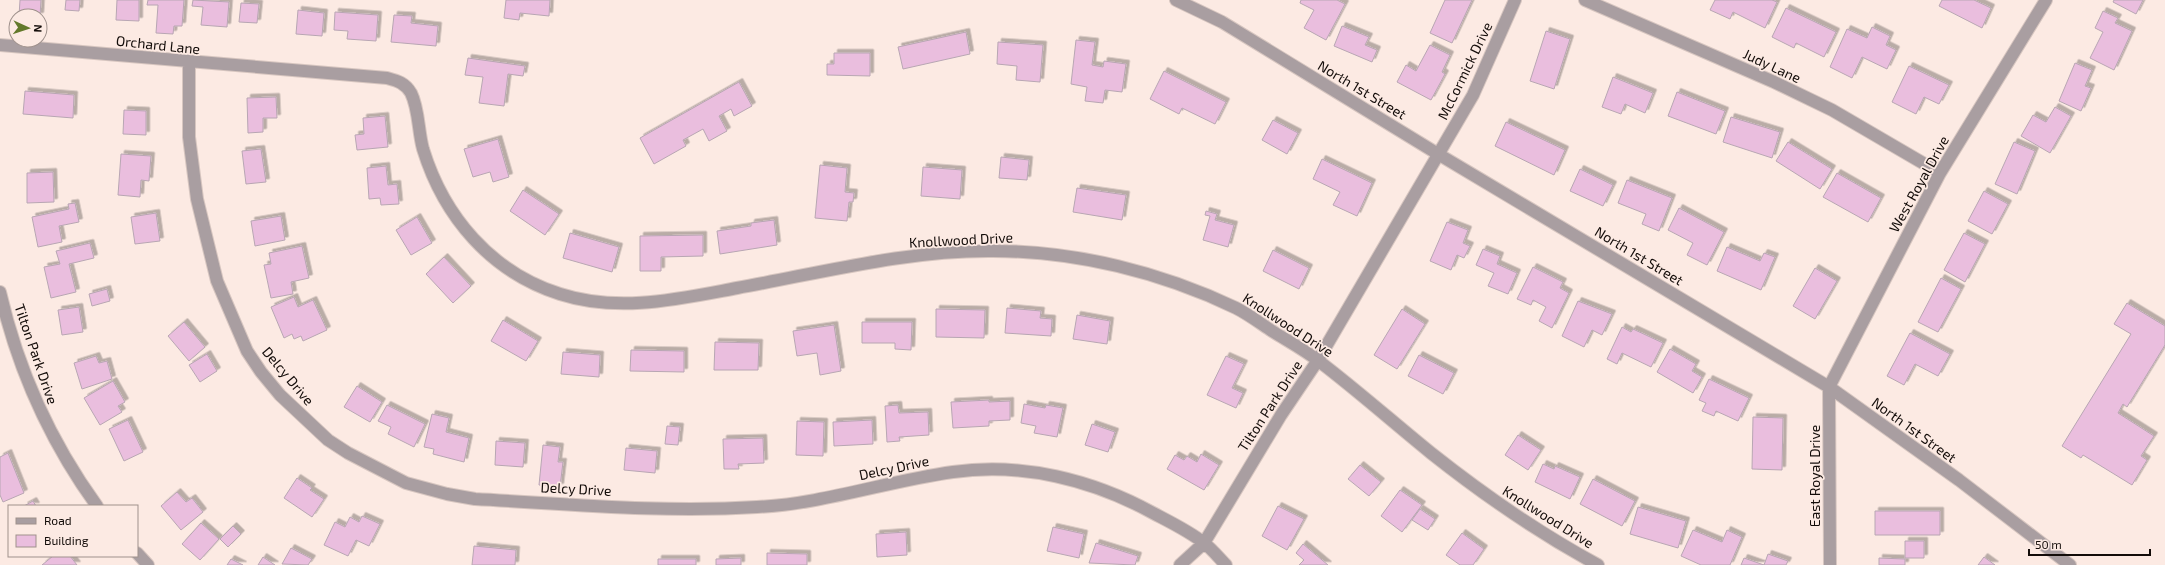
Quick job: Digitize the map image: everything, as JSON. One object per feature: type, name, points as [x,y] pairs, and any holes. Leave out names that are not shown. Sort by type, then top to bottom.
[{"type":"street","name":"North 1st Street","points":[[1176,0],[1222,22],[1438,154],[1829,387],[1959,480],[2070,565]]},
{"type":"street","name":"McCormick Drive","points":[[1438,154],[1473,96],[1515,0]]},
{"type":"street","name":"Judy Lane","points":[[1585,0],[1774,82],[1832,110],[1940,173]]},
{"type":"street","name":"West Royal Drive","points":[[1829,387],[1940,173],[2046,0]]},
{"type":"street","name":"Orchard Lane","points":[[0,45],[313,73]]},
{"type":"street","name":"Delcy Drive","points":[[189,63],[189,137],[197,199],[217,280],[247,350],[280,395],[328,440],[348,453],[406,483],[447,494],[475,499],[662,509],[716,509],[788,505],[956,471],[1014,470],[1059,477],[1102,489],[1136,503],[1204,543],[1226,565]]},
{"type":"street","name":"Knollwood Drive","points":[[313,73],[387,78],[402,82],[413,99],[422,143],[432,177],[461,226],[497,262],[526,280],[565,296],[600,303],[643,304],[704,295],[926,254],[992,251],[1024,252],[1075,257],[1126,268],[1182,285],[1238,309],[1318,360],[1482,492],[1554,541],[1598,565]]},
{"type":"street","name":"Tilton Park Drive","points":[[1180,565],[1204,543],[1281,415],[1318,360],[1438,154]]},
{"type":"street","name":"Tilton Park Drive","points":[[0,292],[13,338],[32,394],[60,450],[96,505]]},
{"type":"street","name":"East Royal Drive","points":[[1829,387],[1830,565]]},
{"type":"street","points":[[138,553],[148,565]]},
{"type":"building","points":[[20,0],[41,0],[40,8],[20,8]]},
{"type":"building","points":[[66,0],[80,0],[79,11],[65,10]]},
{"type":"building","points":[[117,0],[139,0],[139,21],[116,20]]},
{"type":"building","points":[[148,0],[184,0],[182,26],[174,26],[173,34],[156,33],[158,5],[147,5]]},
{"type":"building","points":[[193,0],[229,2],[227,27],[201,25],[203,7],[192,6]]},
{"type":"building","points":[[506,0],[550,0],[549,16],[520,13],[519,20],[504,18]]},
{"type":"building","points":[[1301,0],[1337,0],[1345,4],[1326,40],[1304,28],[1314,10],[1300,3]]},
{"type":"building","points":[[1445,0],[1472,0],[1452,43],[1430,33]]},
{"type":"building","points":[[1715,0],[1772,0],[1777,2],[1765,28],[1733,12],[1730,19],[1710,10]]},
{"type":"building","points":[[1942,0],[1974,0],[1991,8],[1982,28],[1939,6]]},
{"type":"building","points":[[2114,0],[2143,0],[2136,14],[2113,2]]},
{"type":"building","points":[[241,3],[259,4],[257,23],[239,22]]},
{"type":"building","points":[[1786,8],[1836,32],[1824,57],[1796,43],[1794,48],[1772,37]]},
{"type":"building","points":[[298,10],[324,13],[322,36],[296,34]]},
{"type":"building","points":[[2103,11],[2118,18],[2115,23],[2132,31],[2114,70],[2090,58],[2103,32],[2095,28]]},
{"type":"building","points":[[335,12],[378,15],[376,41],[347,39],[348,31],[334,30]]},
{"type":"building","points":[[394,15],[412,16],[411,23],[438,26],[436,46],[391,42]]},
{"type":"building","points":[[1342,26],[1369,37],[1365,45],[1377,50],[1372,62],[1334,46]]},
{"type":"building","points":[[1872,27],[1890,36],[1886,45],[1896,50],[1887,69],[1862,57],[1852,78],[1830,67],[1847,29],[1867,38]]},
{"type":"building","points":[[1546,31],[1570,39],[1554,89],[1530,81]]},
{"type":"building","points":[[966,32],[970,54],[903,69],[898,47]]},
{"type":"building","points":[[1076,40],[1095,42],[1092,65],[1103,67],[1104,61],[1126,64],[1122,92],[1105,90],[1103,103],[1085,101],[1087,87],[1071,84]]},
{"type":"building","points":[[998,42],[1043,45],[1040,82],[1016,80],[1017,66],[997,64]]},
{"type":"building","points":[[1430,45],[1450,55],[1442,72],[1445,74],[1431,100],[1397,82],[1406,65],[1416,71]]},
{"type":"building","points":[[834,53],[870,53],[870,76],[827,75],[827,64],[834,64]]},
{"type":"building","points":[[468,58],[525,66],[523,76],[508,74],[504,106],[479,103],[483,77],[465,75]]},
{"type":"building","points":[[2075,63],[2092,70],[2085,86],[2091,88],[2081,111],[2059,101]]},
{"type":"building","points":[[1909,66],[1949,85],[1939,104],[1924,97],[1916,114],[1892,102]]},
{"type":"building","points":[[1164,71],[1226,102],[1215,124],[1182,108],[1179,114],[1150,99]]},
{"type":"building","points":[[1613,77],[1653,93],[1645,113],[1625,104],[1621,114],[1602,107]]},
{"type":"building","points":[[739,82],[752,106],[734,116],[731,109],[719,116],[727,131],[709,141],[703,129],[683,140],[686,146],[654,164],[640,138]]},
{"type":"building","points":[[25,91],[74,95],[73,118],[23,114]]},
{"type":"building","points":[[1677,92],[1725,111],[1716,134],[1668,116]]},
{"type":"building","points":[[276,97],[277,118],[263,118],[263,132],[248,133],[247,98]]},
{"type":"building","points":[[2055,107],[2071,116],[2050,153],[2021,136],[2033,115],[2046,122]]},
{"type":"building","points":[[124,110],[146,111],[146,135],[123,134]]},
{"type":"building","points":[[385,116],[388,147],[357,150],[355,135],[364,134],[363,118]]},
{"type":"building","points":[[1731,117],[1780,132],[1772,158],[1723,142]]},
{"type":"building","points":[[1273,120],[1298,133],[1287,154],[1262,140]]},
{"type":"building","points":[[1506,122],[1565,150],[1554,175],[1495,146]]},
{"type":"building","points":[[498,139],[509,177],[493,182],[490,172],[473,177],[464,149]]},
{"type":"building","points":[[1788,142],[1832,169],[1820,189],[1776,161]]},
{"type":"building","points":[[2014,142],[2035,151],[2017,194],[1995,184]]},
{"type":"building","points":[[261,149],[266,182],[246,184],[242,151]]},
{"type":"building","points":[[121,154],[151,156],[149,181],[141,180],[140,197],[118,195]]},
{"type":"building","points":[[1001,157],[1029,160],[1027,180],[999,178]]},
{"type":"building","points":[[1322,159],[1372,183],[1357,216],[1333,205],[1340,192],[1313,179]]},
{"type":"building","points":[[820,165],[847,168],[845,192],[854,193],[853,202],[849,202],[847,221],[815,218]]},
{"type":"building","points":[[386,166],[388,185],[397,184],[399,204],[381,205],[380,198],[369,199],[367,168]]},
{"type":"building","points":[[923,167],[962,170],[960,199],[921,196]]},
{"type":"building","points":[[1580,169],[1613,185],[1603,206],[1570,191]]},
{"type":"building","points":[[53,172],[54,202],[27,203],[27,173]]},
{"type":"building","points":[[1837,173],[1881,198],[1868,222],[1823,197]]},
{"type":"building","points":[[1627,180],[1672,198],[1659,231],[1642,224],[1646,214],[1618,203]]},
{"type":"building","points":[[1077,188],[1126,195],[1122,220],[1073,212]]},
{"type":"building","points":[[523,190],[559,214],[545,235],[510,211]]},
{"type":"building","points":[[1984,191],[2008,204],[1992,234],[1968,221]]},
{"type":"building","points":[[75,203],[79,222],[59,226],[62,242],[38,247],[32,217],[69,209],[68,204]]},
{"type":"building","points":[[1679,208],[1724,232],[1707,265],[1687,255],[1693,243],[1668,230]]},
{"type":"building","points":[[1206,211],[1217,214],[1215,220],[1234,225],[1228,247],[1203,240],[1210,216],[1205,215]]},
{"type":"building","points":[[156,213],[160,241],[135,244],[131,217]]},
{"type":"building","points":[[281,216],[285,240],[255,246],[251,221]]},
{"type":"building","points":[[417,217],[432,243],[411,255],[396,230]]},
{"type":"building","points":[[774,220],[777,245],[720,254],[717,231],[751,226],[751,223]]},
{"type":"building","points":[[1447,222],[1468,230],[1463,243],[1470,246],[1464,258],[1457,255],[1451,270],[1430,261]]},
{"type":"building","points":[[570,233],[619,247],[612,272],[563,258]]},
{"type":"building","points":[[1964,233],[1985,244],[1965,282],[1944,270]]},
{"type":"building","points":[[703,235],[703,256],[661,257],[661,271],[640,271],[640,236]]},
{"type":"building","points":[[90,243],[94,258],[69,264],[76,292],[51,298],[44,267],[60,264],[56,251]]},
{"type":"building","points":[[302,246],[309,278],[291,282],[293,294],[271,298],[264,265],[271,264],[269,253]]},
{"type":"building","points":[[1727,247],[1760,261],[1764,253],[1775,257],[1761,290],[1717,271]]},
{"type":"building","points":[[1483,249],[1500,256],[1497,264],[1517,273],[1508,294],[1488,286],[1494,273],[1476,265]]},
{"type":"building","points":[[1273,250],[1309,268],[1299,289],[1263,271]]},
{"type":"building","points":[[444,257],[471,286],[453,303],[426,274]]},
{"type":"building","points":[[1533,267],[1563,282],[1560,288],[1569,293],[1552,328],[1539,321],[1546,307],[1533,300],[1531,305],[1517,299]]},
{"type":"building","points":[[1815,268],[1837,281],[1815,319],[1793,306]]},
{"type":"building","points":[[1941,278],[1961,289],[1938,332],[1918,322]]},
{"type":"building","points":[[107,289],[110,301],[92,306],[89,294]]},
{"type":"building","points":[[294,297],[298,307],[313,300],[327,330],[303,341],[301,336],[294,339],[292,334],[284,338],[271,307]]},
{"type":"building","points":[[1578,301],[1612,314],[1602,335],[1592,330],[1584,347],[1562,336]]},
{"type":"building","points":[[2127,303],[2165,326],[2165,345],[2127,407],[2123,404],[2118,413],[2154,436],[2141,456],[2147,460],[2132,485],[2083,455],[2081,458],[2062,446],[2131,334],[2114,324]]},
{"type":"building","points":[[79,307],[83,332],[62,335],[58,310]]},
{"type":"building","points":[[1007,308],[1041,311],[1040,318],[1052,319],[1051,336],[1005,333]]},
{"type":"building","points":[[936,309],[985,310],[984,338],[936,337]]},
{"type":"building","points":[[1402,309],[1425,324],[1397,369],[1374,355]]},
{"type":"building","points":[[1077,315],[1110,321],[1107,344],[1073,339]]},
{"type":"building","points":[[503,320],[538,341],[526,361],[491,341]]},
{"type":"building","points":[[184,322],[205,347],[189,361],[168,336]]},
{"type":"building","points":[[862,322],[912,322],[911,350],[895,349],[895,343],[862,343]]},
{"type":"building","points":[[834,325],[841,371],[820,375],[817,353],[797,356],[793,331]]},
{"type":"building","points":[[1622,327],[1631,332],[1633,329],[1663,343],[1651,367],[1622,353],[1617,364],[1607,359]]},
{"type":"building","points":[[1910,333],[1950,354],[1938,376],[1915,364],[1904,385],[1887,376]]},
{"type":"building","points":[[715,342],[759,343],[758,370],[714,370]]},
{"type":"building","points":[[1670,349],[1696,364],[1692,371],[1702,377],[1693,393],[1657,372]]},
{"type":"building","points":[[631,350],[684,351],[684,372],[630,371]]},
{"type":"building","points":[[563,352],[600,355],[599,377],[561,374]]},
{"type":"building","points":[[207,354],[217,371],[200,382],[189,365]]},
{"type":"building","points":[[1419,355],[1454,373],[1443,394],[1408,376]]},
{"type":"building","points":[[96,356],[99,363],[107,361],[112,379],[82,389],[74,363]]},
{"type":"building","points":[[1226,356],[1244,364],[1232,388],[1243,393],[1236,408],[1207,395]]},
{"type":"building","points":[[1709,379],[1749,398],[1738,421],[1716,411],[1714,416],[1702,411],[1706,403],[1699,400]]},
{"type":"building","points":[[113,381],[125,402],[118,406],[122,412],[100,425],[84,398]]},
{"type":"building","points":[[357,386],[382,402],[370,422],[344,407]]},
{"type":"building","points":[[989,400],[989,402],[1010,401],[1010,420],[989,421],[989,426],[953,428],[951,402]]},
{"type":"building","points":[[1024,404],[1045,408],[1046,405],[1063,408],[1057,437],[1034,433],[1036,426],[1021,423]]},
{"type":"building","points":[[387,405],[425,424],[414,447],[388,434],[391,427],[378,421]]},
{"type":"building","points":[[898,405],[899,413],[928,412],[929,435],[899,437],[900,441],[887,442],[885,406]]},
{"type":"building","points":[[432,414],[449,418],[446,432],[469,438],[464,462],[433,454],[434,449],[424,447]]},
{"type":"building","points":[[1753,417],[1783,418],[1782,470],[1752,469]]},
{"type":"building","points":[[128,420],[143,452],[124,461],[109,429]]},
{"type":"building","points":[[872,420],[873,444],[834,446],[833,422]]},
{"type":"building","points":[[797,421],[824,422],[823,456],[796,455]]},
{"type":"building","points":[[1092,424],[1115,432],[1108,452],[1085,445]]},
{"type":"building","points":[[667,426],[680,427],[678,445],[665,444]]},
{"type":"building","points":[[1518,435],[1541,450],[1528,470],[1505,455]]},
{"type":"building","points":[[763,438],[764,463],[738,464],[739,469],[724,469],[723,439]]},
{"type":"building","points":[[496,441],[525,443],[523,467],[495,465]]},
{"type":"building","points":[[543,445],[560,447],[558,462],[563,462],[560,487],[539,485]]},
{"type":"building","points":[[626,448],[657,451],[655,473],[624,470]]},
{"type":"building","points":[[8,453],[24,493],[3,502],[0,495],[0,457]]},
{"type":"building","points":[[1201,454],[1219,465],[1204,490],[1167,469],[1175,455],[1184,460],[1187,456],[1197,462]]},
{"type":"building","points":[[1543,464],[1554,469],[1555,466],[1580,477],[1570,499],[1535,482]]},
{"type":"building","points":[[1360,465],[1381,482],[1369,496],[1348,479]]},
{"type":"building","points":[[297,478],[312,488],[310,490],[324,499],[312,517],[284,498]]},
{"type":"building","points":[[1593,479],[1635,501],[1622,526],[1580,504]]},
{"type":"building","points":[[1400,490],[1422,505],[1402,532],[1381,516]]},
{"type":"building","points":[[177,492],[186,502],[192,498],[203,512],[181,530],[161,506]]},
{"type":"building","points":[[33,501],[35,505],[26,505]]},
{"type":"building","points":[[1278,506],[1304,519],[1287,550],[1262,536]]},
{"type":"building","points":[[1638,507],[1686,521],[1678,548],[1630,534]]},
{"type":"building","points":[[1420,509],[1435,519],[1428,530],[1412,520]]},
{"type":"building","points":[[1875,511],[1940,511],[1940,535],[1875,535]]},
{"type":"building","points":[[362,516],[380,524],[369,546],[356,540],[348,556],[324,545],[335,522],[345,527],[350,517],[359,522]]},
{"type":"building","points":[[201,523],[219,539],[200,560],[182,544]]},
{"type":"building","points":[[233,526],[241,534],[228,547],[220,539]]},
{"type":"building","points":[[1053,527],[1084,534],[1079,558],[1047,551]]},
{"type":"building","points":[[1693,530],[1722,542],[1727,530],[1742,537],[1730,565],[1701,565],[1681,556]]},
{"type":"building","points":[[906,532],[907,555],[877,557],[876,534]]},
{"type":"building","points":[[1462,533],[1484,549],[1473,565],[1460,565],[1446,555]]},
{"type":"building","points":[[1905,541],[1924,541],[1924,558],[1905,558]]},
{"type":"building","points":[[1096,543],[1138,556],[1135,565],[1089,563]]},
{"type":"building","points":[[1303,544],[1328,565],[1299,565],[1304,560],[1296,553]]},
{"type":"building","points":[[474,546],[516,550],[515,565],[472,565]]},
{"type":"building","points":[[291,548],[312,559],[308,565],[282,564]]},
{"type":"building","points":[[767,553],[807,554],[807,565],[767,565]]},
{"type":"building","points":[[1768,554],[1788,561],[1786,565],[1764,565]]},
{"type":"building","points":[[52,557],[71,557],[77,565],[42,565]]},
{"type":"building","points":[[263,557],[275,565],[258,565]]},
{"type":"building","points":[[1984,557],[1995,565],[1978,565]]},
{"type":"building","points":[[741,558],[741,565],[716,565],[716,559]]},
{"type":"building","points":[[1744,558],[1764,565],[1741,565]]},
{"type":"building","points":[[1879,558],[1905,559],[1905,565],[1879,565]]},
{"type":"building","points":[[231,559],[243,565],[227,565]]},
{"type":"building","points":[[658,559],[696,559],[696,565],[658,565]]}]
